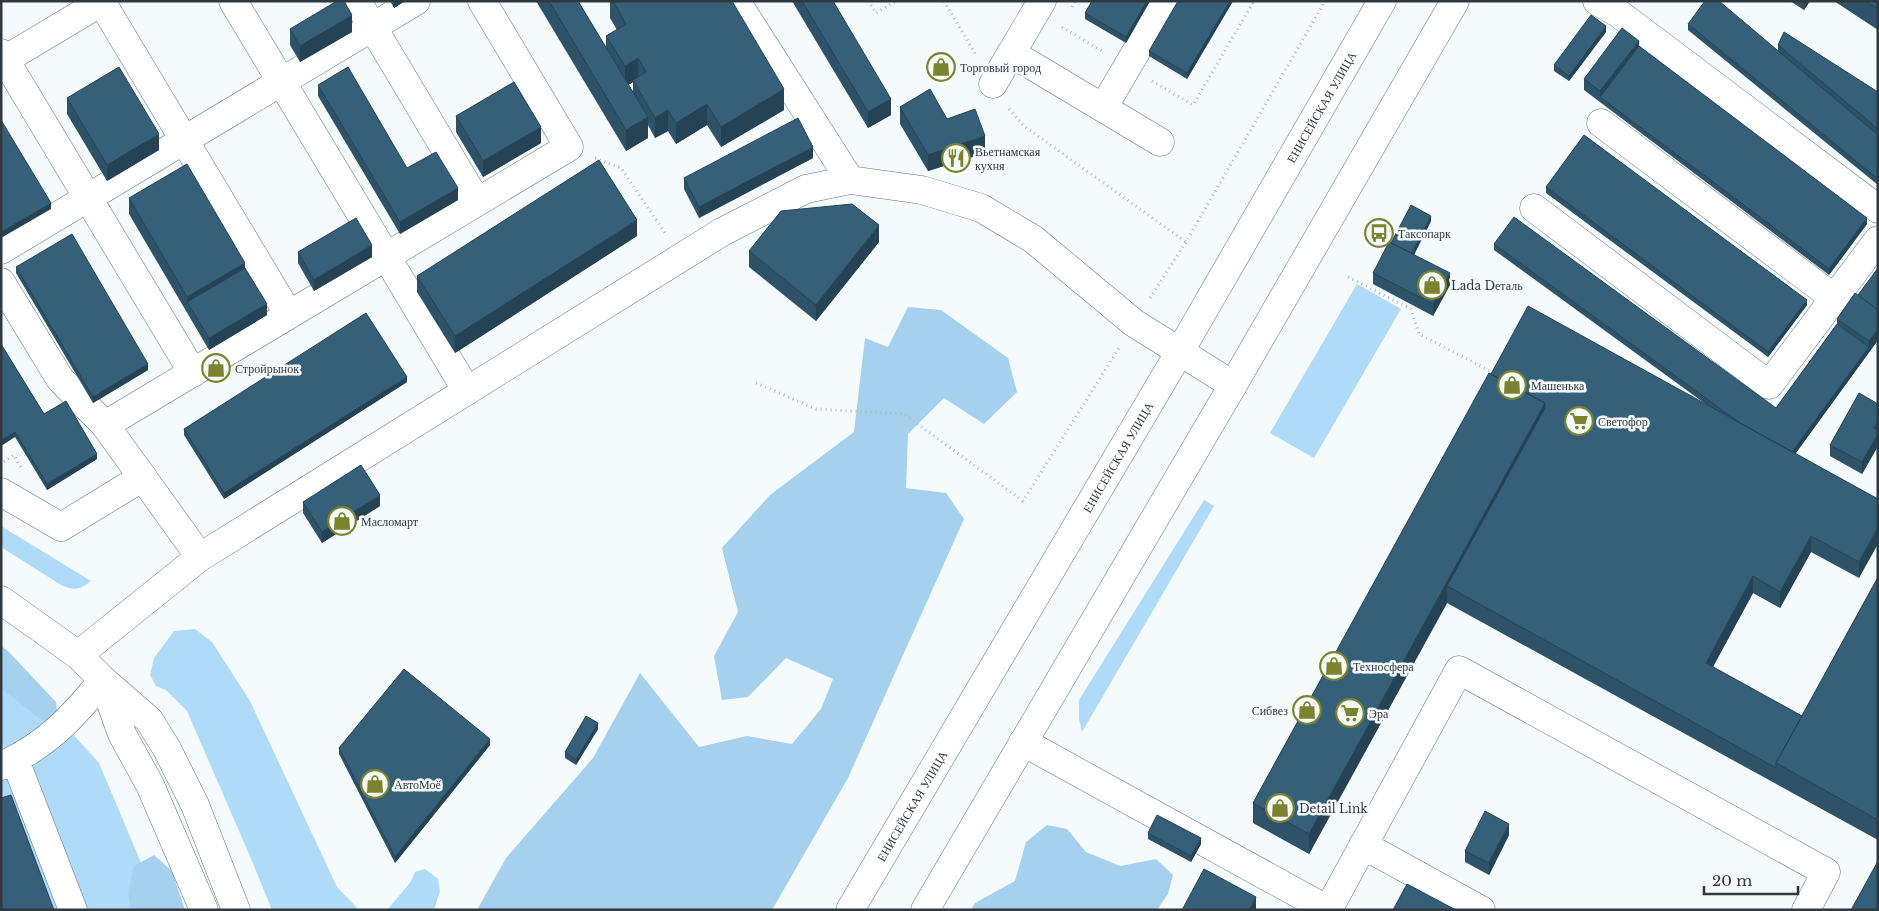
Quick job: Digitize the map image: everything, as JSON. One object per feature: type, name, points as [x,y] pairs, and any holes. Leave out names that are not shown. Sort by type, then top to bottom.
[{"type":"main road","points":[[233,1],[467,390]]},
{"type":"main road","points":[[357,1],[477,202]]},
{"type":"main road","points":[[1,250],[416,1]]},
{"type":"main road","points":[[105,424],[569,147],[482,1]]},
{"type":"main road","points":[[736,1],[850,180]]},
{"type":"main road","points":[[993,84],[1042,1]]},
{"type":"main road","points":[[1103,108],[1166,1]]},
{"type":"main road","name":"ЕНИСЕЙСКАЯ УЛИЦА","points":[[850,910],[1179,353],[1382,1]]},
{"type":"main road","points":[[925,910],[1233,385],[1455,1]]},
{"type":"main road","points":[[193,373],[3,58],[102,2],[289,315]]},
{"type":"main road","points":[[1600,2],[1618,13],[1878,209]]},
{"type":"main road","points":[[1011,53],[1160,142]]},
{"type":"main road","points":[[1601,123],[1834,298]]},
{"type":"main road","points":[[78,655],[200,557],[722,232],[806,189],[850,180],[922,190],[981,208],[1033,240],[1134,323],[1179,353],[1233,385]]},
{"type":"main road","points":[[1534,208],[1769,385],[1878,240]]},
{"type":"main road","points":[[1,282],[60,379],[105,424],[200,557]]},
{"type":"main road","points":[[1,492],[61,527],[143,477]]},
{"type":"main road","points":[[1,600],[78,655],[103,680],[149,720],[167,749],[195,804],[236,910]]},
{"type":"main road","points":[[1023,742],[1328,910],[1459,670],[1826,872],[1806,910]]},
{"type":"main road","points":[[73,910],[8,763],[39,744],[74,716],[103,680]]},
{"type":"main road","points":[[103,680],[122,734],[150,785],[204,910]]},
{"type":"main road","points":[[1363,845],[1481,910]]},
{"type":"path","points":[[868,1],[876,13],[896,1]]},
{"type":"path","points":[[944,1],[1007,106],[1024,126],[1186,242]]},
{"type":"path","points":[[1070,10],[1075,1]]},
{"type":"path","points":[[1066,18],[1061,26],[1193,105],[1254,1]]},
{"type":"path","points":[[756,383],[816,409],[904,414],[1023,501],[1186,242],[1325,1]]},
{"type":"path","points":[[569,147],[621,168],[682,257]]},
{"type":"path","points":[[1348,277],[1411,309],[1419,334],[1499,376]]},
{"type":"path","points":[[1,463],[14,456],[24,471]]},
{"type":"shaded area","points":[[1357,284],[1401,309],[1314,458],[1270,433]]},
{"type":"shaded area","points":[[908,307],[941,310],[1008,358],[1017,392],[984,424],[944,398],[908,434],[906,488],[946,493],[964,519],[848,778],[772,910],[477,910],[506,858],[593,758],[640,673],[699,747],[747,736],[792,744],[821,709],[833,679],[786,658],[748,697],[722,700],[714,656],[738,612],[722,548],[770,495],[854,432],[865,338],[888,347]]},
{"type":"shaded area","points":[[1204,500],[1214,506],[1082,732],[1079,719],[1079,700]]},
{"type":"shaded area","points":[[1,526],[91,581],[77,589],[61,585],[1,547]]},
{"type":"shaded area","points":[[195,629],[212,642],[250,701],[337,887],[359,910],[272,910],[187,711],[166,690],[156,686],[150,675],[154,658],[174,631]]},
{"type":"shaded area","points":[[1,646],[56,702],[57,710],[54,717],[48,721],[40,719],[1,688]]},
{"type":"shaded area","points":[[1,665],[24,680],[99,763],[161,910],[1,910]]},
{"type":"shaded area","points":[[1047,825],[1067,829],[1086,852],[1120,866],[1156,859],[1173,875],[1168,894],[1157,910],[971,910],[975,903],[1015,881],[1026,842]]},
{"type":"shaded area","points":[[154,855],[172,871],[185,910],[131,910],[128,893],[134,866]]},
{"type":"shaded area","points":[[425,869],[438,879],[440,891],[434,910],[387,910],[410,883],[415,872]]},
{"type":"building","points":[[337,1],[344,1],[352,15],[300,46],[290,29]]},
{"type":"building","points":[[549,1],[578,1],[648,117],[626,130]]},
{"type":"building","points":[[613,1],[732,1],[784,89],[721,127],[707,104],[676,123],[668,110],[655,118],[633,80],[646,72],[638,58],[625,66],[606,36],[626,24]]},
{"type":"building","points":[[802,1],[833,1],[891,99],[868,112]]},
{"type":"building","points":[[1092,1],[1147,1],[1126,37],[1085,13]]},
{"type":"building","points":[[1178,1],[1230,1],[1187,73],[1149,51]]},
{"type":"building","points":[[1705,1],[1719,1],[1878,135],[1878,179],[1688,24]]},
{"type":"building","points":[[1866,1],[1878,1],[1878,9]]},
{"type":"building","points":[[1591,15],[1606,26],[1569,76],[1554,65]]},
{"type":"building","points":[[1622,28],[1639,41],[1600,91],[1584,79]]},
{"type":"building","points":[[1784,32],[1878,92],[1878,129],[1778,45]]},
{"type":"building","points":[[1639,46],[1867,218],[1829,269],[1600,97]]},
{"type":"building","points":[[119,67],[159,134],[107,165],[67,98]]},
{"type":"building","points":[[348,67],[407,168],[436,152],[458,188],[400,222],[318,85]]},
{"type":"building","points":[[514,82],[541,127],[483,161],[456,116]]},
{"type":"building","points":[[930,89],[947,119],[975,109],[985,136],[928,155],[900,107]]},
{"type":"building","points":[[798,118],[813,147],[699,207],[684,178]]},
{"type":"building","points":[[1,120],[51,203],[1,232]]},
{"type":"building","points":[[1584,135],[1807,300],[1768,352],[1546,187]]},
{"type":"building","points":[[599,160],[637,220],[455,336],[417,276]]},
{"type":"building","points":[[187,164],[245,263],[187,297],[129,198]]},
{"type":"building","points":[[852,204],[879,225],[816,305],[749,251],[781,211]]},
{"type":"building","points":[[1411,205],[1431,216],[1412,253],[1391,243]]},
{"type":"building","points":[[1514,217],[1776,408],[1837,324],[1869,347],[1792,452],[1740,423],[1494,244]]},
{"type":"building","points":[[356,218],[372,245],[314,280],[298,252]]},
{"type":"building","points":[[72,234],[148,364],[93,397],[16,267]]},
{"type":"building","points":[[1389,242],[1450,273],[1433,304],[1373,273]]},
{"type":"building","points":[[245,268],[267,304],[209,338],[187,302]]},
{"type":"building","points":[[1878,268],[1878,310],[1858,295]]},
{"type":"building","points":[[1855,293],[1878,310],[1878,329],[1869,341],[1837,319]]},
{"type":"building","points":[[1528,306],[1878,499],[1878,527],[1859,562],[1811,536],[1780,592],[1753,576],[1706,663],[1802,716],[1776,763],[1776,768],[1447,586],[1545,408],[1545,403],[1491,374]]},
{"type":"building","points":[[366,313],[407,377],[224,493],[184,429]]},
{"type":"building","points":[[1,344],[44,414],[66,401],[97,454],[47,484],[15,432],[1,440]]},
{"type":"building","name":"Эра","points":[[1489,373],[1545,403],[1309,834],[1253,803]]},
{"type":"building","points":[[1859,393],[1878,404],[1878,421],[1874,428],[1878,430],[1878,434],[1862,462],[1830,445]]},
{"type":"building","points":[[361,465],[380,495],[322,532],[303,502]]},
{"type":"building","points":[[1878,577],[1878,820],[1776,763]]},
{"type":"building","points":[[404,669],[490,739],[395,857],[339,748]]},
{"type":"building","points":[[586,716],[598,723],[576,760],[565,752]]},
{"type":"building","points":[[11,795],[54,910],[1,910],[1,798]]},
{"type":"building","points":[[1485,811],[1509,824],[1489,863],[1465,851]]},
{"type":"building","points":[[1157,815],[1201,838],[1191,856],[1148,833]]},
{"type":"building","points":[[1878,861],[1878,910],[1851,910]]},
{"type":"building","points":[[1204,869],[1256,897],[1249,910],[1182,910]]},
{"type":"building","points":[[1407,884],[1456,910],[1393,910]]},
{"type":"place","name":"Торговый город","points":[[941,67]]},
{"type":"place","name":"Вьетнамская кухня","points":[[956,158]]},
{"type":"place","name":"Таксопарк","points":[[1379,233]]},
{"type":"place","name":"Lada Dеталь","points":[[1432,285]]},
{"type":"place","name":"Стройрынок","points":[[216,368]]},
{"type":"place","name":"Машенька","points":[[1512,385]]},
{"type":"place","name":"Светофор","points":[[1579,421]]},
{"type":"place","name":"Масломарт","points":[[342,521]]},
{"type":"place","name":"Техносфера","points":[[1334,666]]},
{"type":"place","name":"Сибвез","points":[[1307,710]]},
{"type":"place","name":"Эра","points":[[1350,713]]},
{"type":"place","name":"АвтоМоё","points":[[375,784]]},
{"type":"place","name":"Detail Link","points":[[1280,808]]}]
